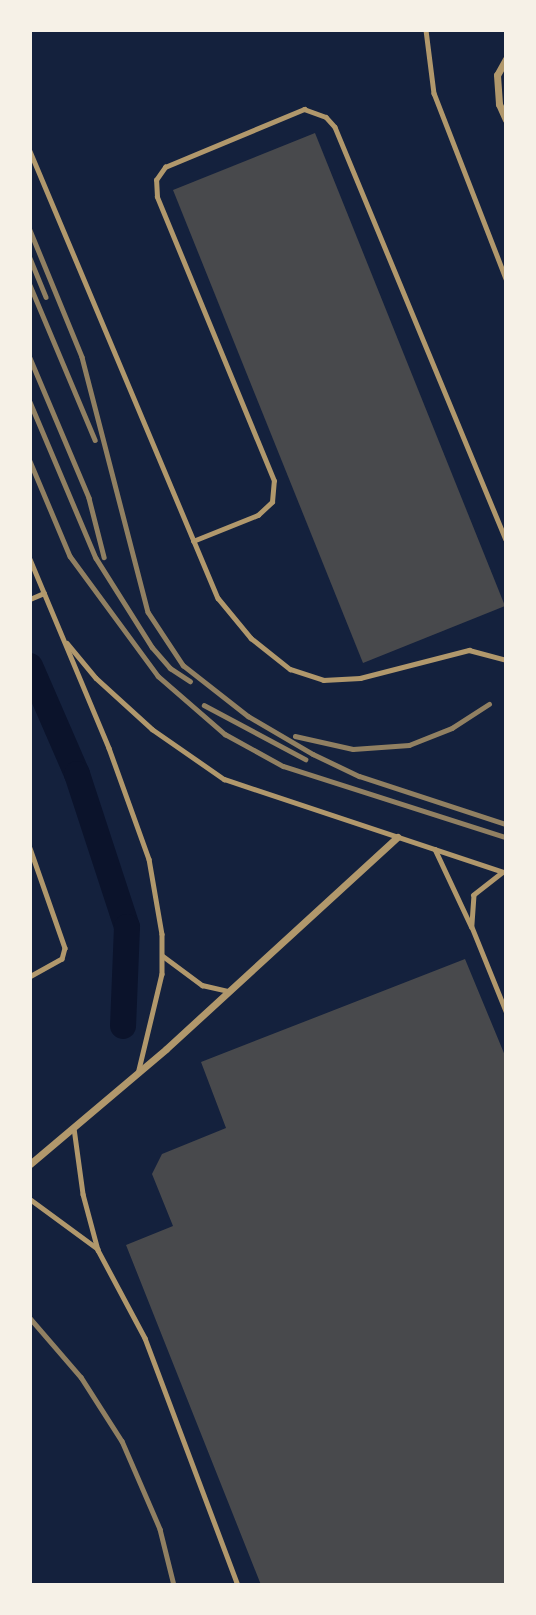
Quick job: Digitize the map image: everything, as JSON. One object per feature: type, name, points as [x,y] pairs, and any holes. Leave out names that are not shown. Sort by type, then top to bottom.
[{"type":"street","points":[[506,59],[498,75],[499,104],[506,120]]},
{"type":"street","points":[[30,1164],[229,991],[397,837]]},
{"type":"lane","points":[[426,30],[434,93],[506,279]]},
{"type":"lane","points":[[193,541],[258,515],[272,502],[274,481],[157,197],[156,180],[165,167],[304,110],[326,117],[335,127],[506,539]]},
{"type":"lane","points":[[30,151],[222,606],[251,638],[290,669],[323,680],[360,678],[469,650],[506,660]]},
{"type":"lane","points":[[30,559],[149,859],[162,956],[152,1029],[138,1072]]},
{"type":"lane","points":[[30,599],[44,593]]},
{"type":"lane","points":[[62,636],[96,678],[152,729],[225,779],[504,873]]},
{"type":"lane","points":[[30,848],[65,948],[62,959],[30,976]]},
{"type":"lane","points":[[435,849],[472,927],[506,1011]]},
{"type":"lane","points":[[472,927],[474,895],[504,873]]},
{"type":"lane","points":[[162,956],[202,985],[229,991]]},
{"type":"lane","points":[[74,1127],[83,1194],[98,1250],[145,1338],[238,1585]]},
{"type":"lane","points":[[30,1199],[98,1250]]},
{"type":"building","points":[[315,133],[505,606],[363,663],[173,190]]},
{"type":"building","points":[[465,959],[506,1058],[506,1585],[261,1585],[126,1245],[173,1226],[152,1174],[162,1154],[226,1128],[201,1062]]},
{"type":"waterway","points":[[30,666],[77,774],[127,927],[123,1026]]},
{"type":"railway","points":[[30,230],[82,357],[148,612],[183,665],[248,716],[313,754],[359,776],[506,824]]},
{"type":"railway","points":[[30,258],[46,297]]},
{"type":"railway","points":[[30,285],[95,440]]},
{"type":"railway","points":[[30,358],[89,498],[104,557]]},
{"type":"railway","points":[[30,402],[96,558],[152,647],[170,668],[190,681]]},
{"type":"railway","points":[[30,461],[70,556],[158,676],[225,734],[283,766],[506,837]]},
{"type":"railway","points":[[295,736],[353,749],[409,745],[452,728],[489,704]]},
{"type":"railway","points":[[204,705],[305,759]]},
{"type":"railway","points":[[30,1318],[81,1377],[122,1441],[160,1529],[174,1585]]}]
